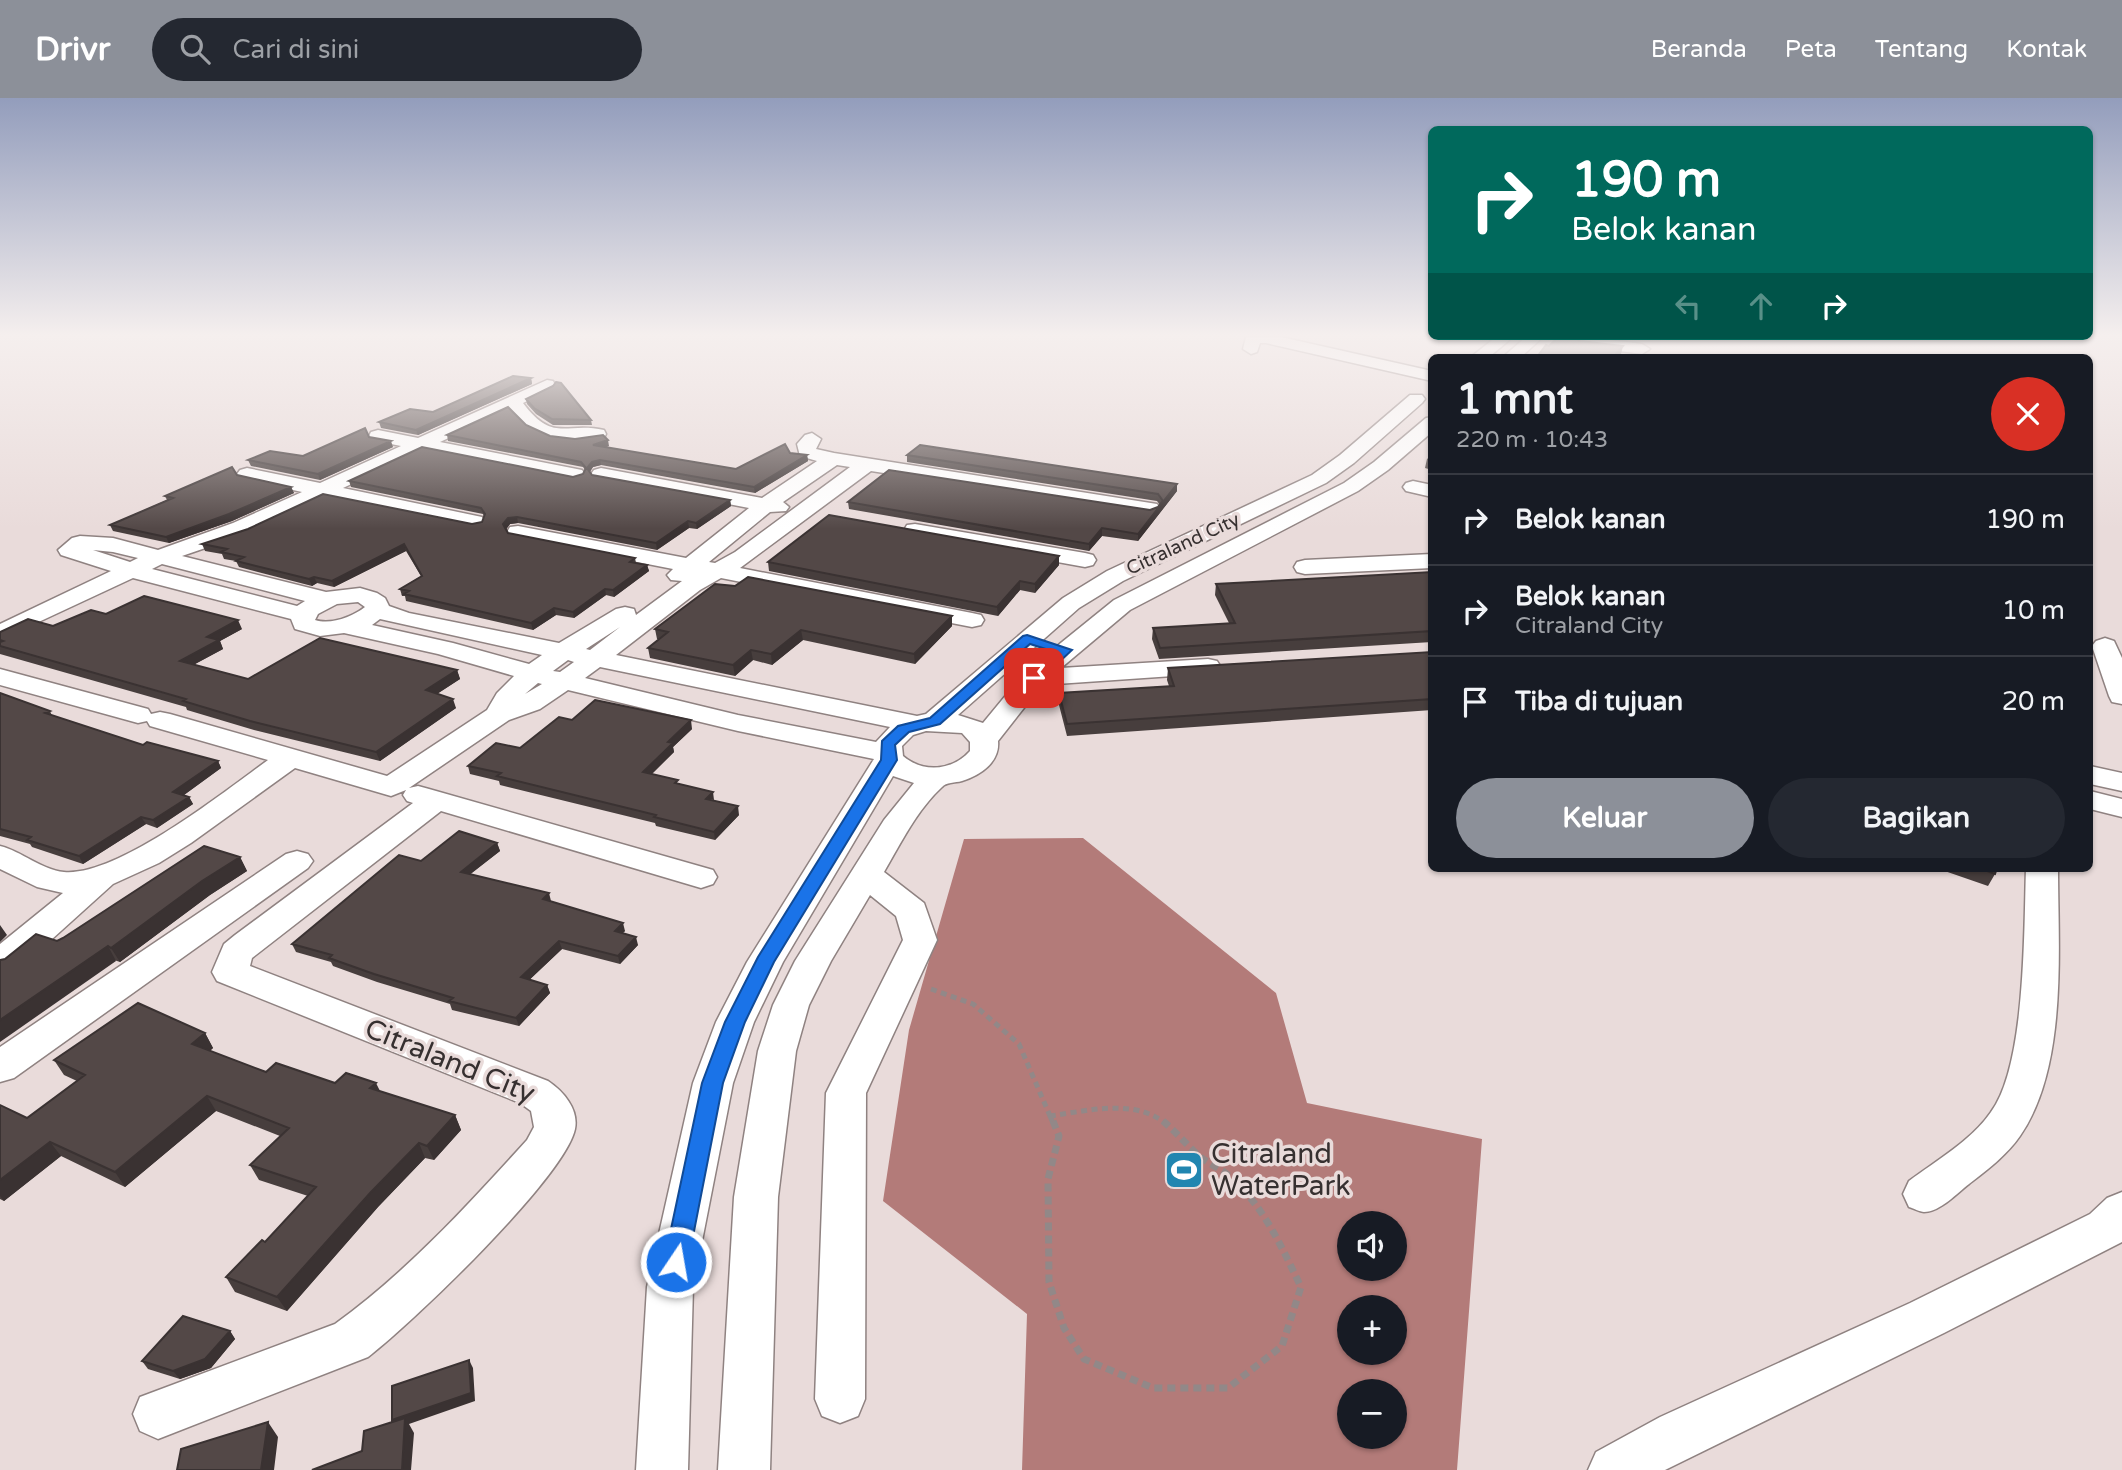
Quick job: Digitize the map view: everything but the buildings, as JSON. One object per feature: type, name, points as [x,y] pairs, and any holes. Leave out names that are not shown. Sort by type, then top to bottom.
[{"type":"street","points":[[513,401],[526,421],[544,433],[562,436],[597,434]]},
{"type":"street","points":[[0,633],[66,603],[101,593],[152,566],[228,539],[241,528],[319,490],[513,401]]},
{"type":"street","name":"Citraland City","points":[[662,1470],[670,1287],[713,1083],[735,1022],[765,961],[888,756],[888,744],[893,736],[926,722],[1071,603],[1115,576],[1319,478],[1419,401]]},
{"type":"street","name":"Citraland City","points":[[888,756],[911,774],[934,776],[971,767],[984,753],[984,738],[1034,678],[1122,605],[1351,487],[1381,466],[1428,425]]},
{"type":"street","points":[[378,436],[575,474]]},
{"type":"street","points":[[811,439],[806,444],[807,452],[833,459],[1150,508]]},
{"type":"street","points":[[499,714],[502,703],[534,674],[638,606],[693,565],[765,505],[833,459]]},
{"type":"street","points":[[391,787],[499,714],[530,703],[566,680],[692,585],[743,556],[867,464]]},
{"type":"street","points":[[247,474],[474,522]]},
{"type":"street","points":[[601,474],[832,516]]},
{"type":"street","points":[[899,527],[1084,560]]},
{"type":"street","points":[[519,532],[972,620]]},
{"type":"street","points":[[1305,567],[1428,561]]},
{"type":"street","points":[[152,566],[328,600],[360,596],[372,598],[377,603],[377,610]]},
{"type":"street","points":[[152,566],[302,615]]},
{"type":"street","points":[[302,615],[328,600]]},
{"type":"street","points":[[302,615],[304,624],[320,629],[344,626],[365,619],[377,610]]},
{"type":"street","points":[[377,610],[402,619],[808,702],[926,722],[965,725],[984,738]]},
{"type":"street","points":[[344,626],[444,649],[534,674],[888,756]]},
{"type":"street","points":[[1027,639],[1065,650]]},
{"type":"street","points":[[2105,646],[2122,696]]},
{"type":"street","points":[[1034,678],[1237,665]]},
{"type":"street","points":[[0,677],[701,877]]},
{"type":"street","points":[[776,731],[808,702]]},
{"type":"street","points":[[0,962],[29,942],[100,879],[168,842],[290,758]]},
{"type":"street","points":[[744,1470],[755,1198],[777,1051],[791,1005],[813,961],[899,820],[934,776]]},
{"type":"street","points":[[2093,776],[2122,782]]},
{"type":"street","name":"Citraland City","points":[[158,1414],[351,1341],[379,1320],[481,1221],[542,1152],[555,1128],[550,1103],[534,1092],[230,972],[236,953],[247,943],[436,800]]},
{"type":"street","points":[[2093,801],[2122,808]]},
{"type":"street","points":[[0,856],[63,883],[100,879]]},
{"type":"street","points":[[0,1067],[297,861]]},
{"type":"street","points":[[1924,1194],[1990,1140],[2011,1117],[2026,1079],[2039,973],[2042,872]]},
{"type":"street","points":[[839,1399],[846,1093],[920,940],[912,911],[866,875]]},
{"type":"street","points":[[1614,1470],[1678,1436],[1927,1318],[2106,1228],[2122,1211]]},
{"type":"path","points":[[901,979],[973,1004],[1019,1044],[1059,1136],[1048,1179],[1049,1282],[1064,1328],[1084,1359],[1153,1388],[1228,1388],[1282,1346],[1301,1287],[1270,1224],[1230,1176],[1199,1156],[1180,1135],[1157,1117],[1123,1107],[1050,1115]]},
{"type":"shaded area","name":"Citraland WaterPark","points":[[1083,838],[1276,993],[1307,1103],[1482,1139],[1457,1470],[1022,1470],[1027,1314],[883,1201],[909,1030],[964,839]]},
{"type":"place","name":"Citraland WaterPark","points":[[1184,1170]]},
{"type":"route","points":[[676,1262],[713,1083],[735,1022],[765,961],[889,760],[888,744],[893,736],[903,729],[935,721],[1027,639],[1065,650],[1034,678]]}]
